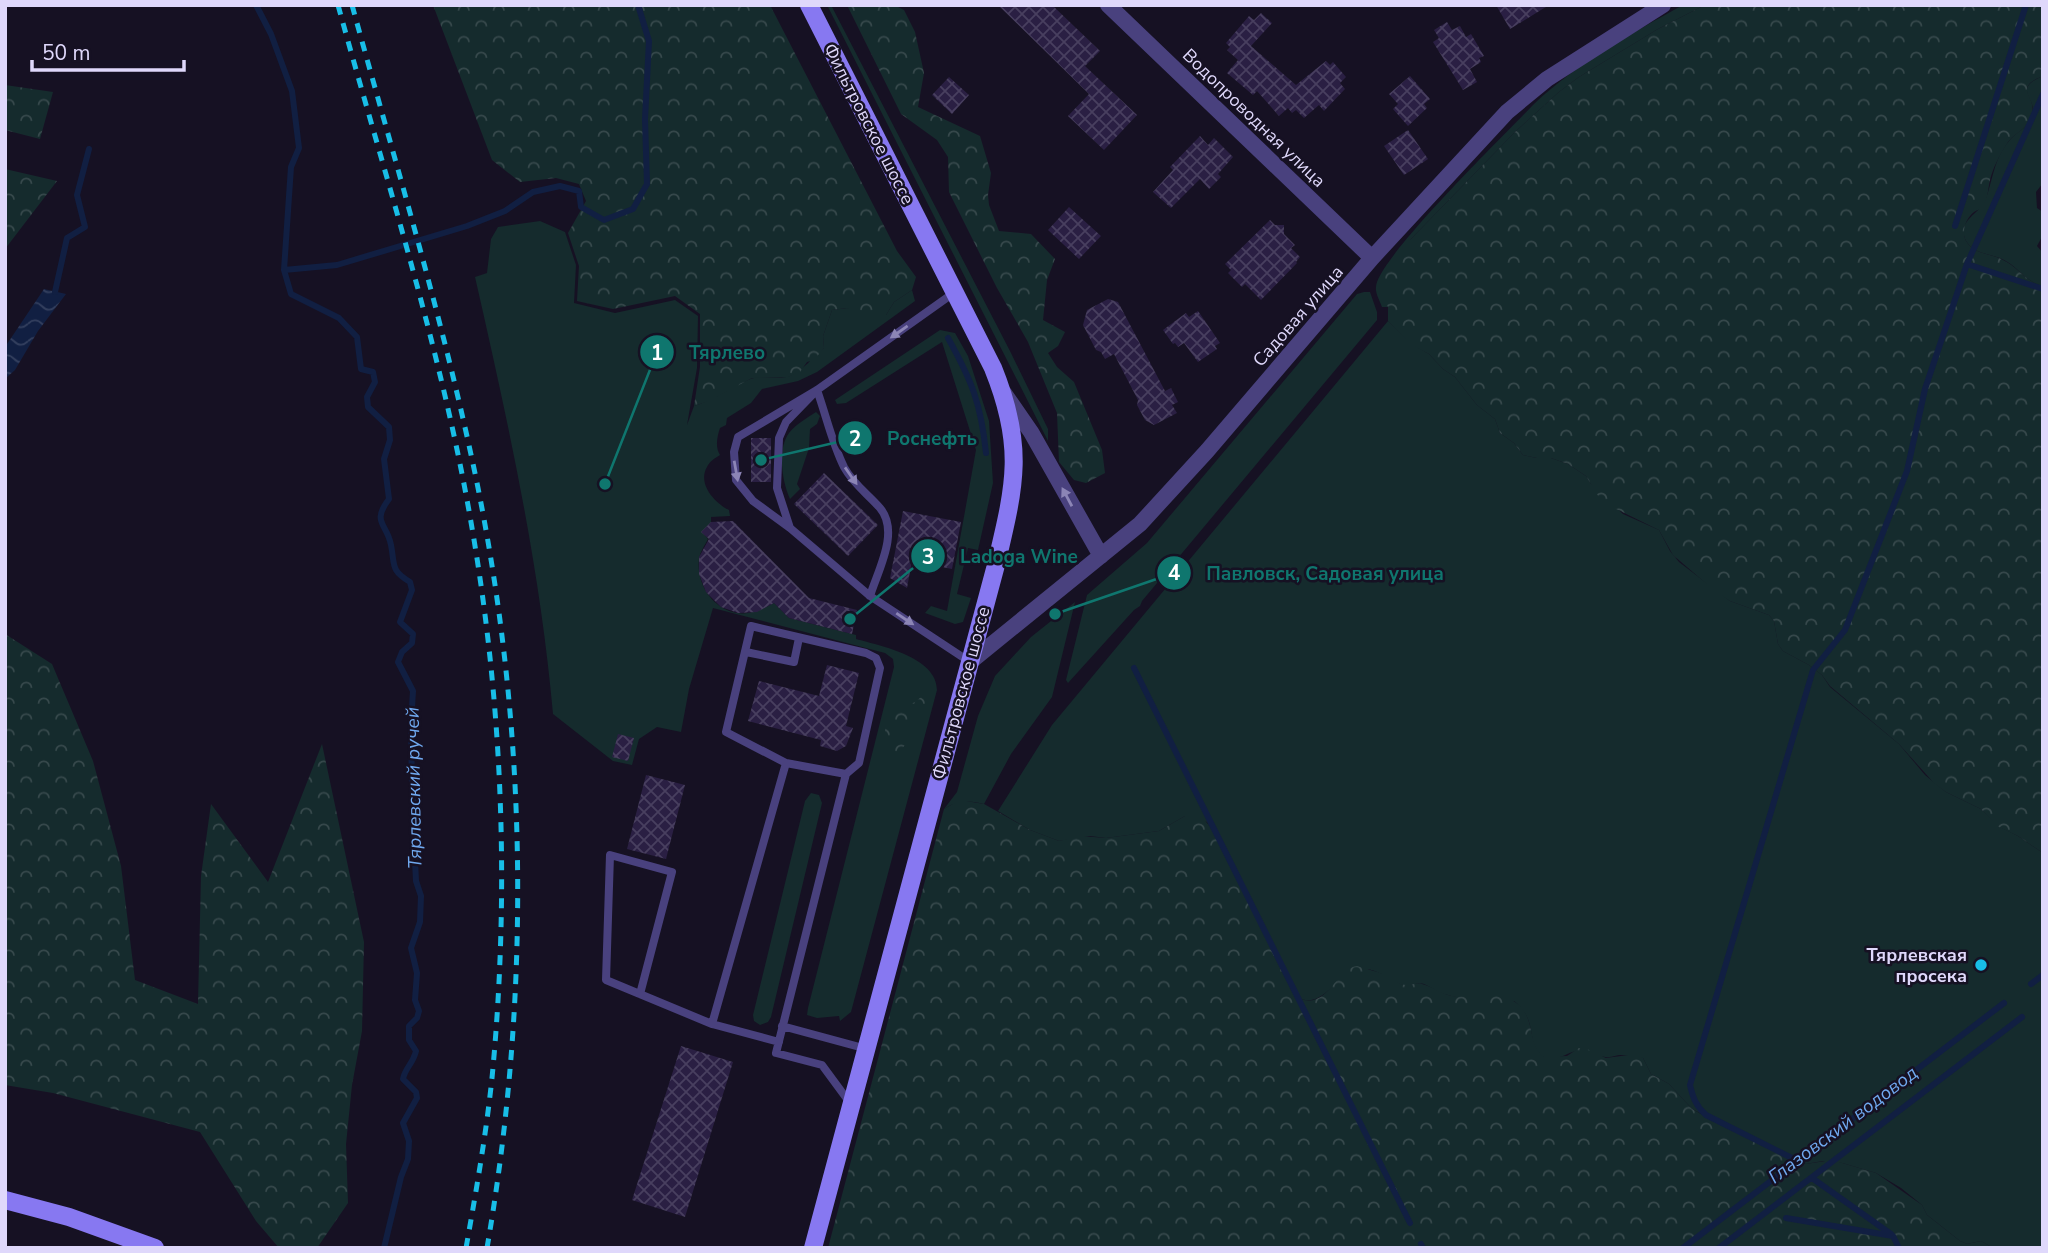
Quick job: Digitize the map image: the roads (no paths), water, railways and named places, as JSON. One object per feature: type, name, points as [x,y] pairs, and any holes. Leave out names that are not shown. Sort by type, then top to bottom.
[{"type":"main road","name":"Фильтровское шоссе","points":[[809,5],[1001,388],[1013,430],[1016,467],[1004,532],[813,1248]]},
{"type":"main road","points":[[11,1205],[69,1217],[155,1248]]},
{"type":"street","name":"Водопроводная улица","points":[[1108,5],[1372,258]]},
{"type":"street","name":"Садовая улица","points":[[970,662],[1140,524],[1207,451],[1372,258],[1514,105],[1546,79],[1663,5]]},
{"type":"street","points":[[1001,388],[1031,432],[1101,556]]},
{"type":"lane","points":[[955,292],[817,390],[738,437],[734,452],[736,480],[753,501],[790,528],[870,596],[970,662]]},
{"type":"lane","points":[[790,528],[777,488],[779,438],[786,422],[817,390]]},
{"type":"lane","points":[[817,390],[844,466],[853,481],[881,510],[887,521],[887,544],[870,596]]},
{"type":"lane","points":[[846,774],[786,763],[726,732],[751,626],[866,653],[876,658],[880,668],[859,763],[846,774],[776,1052],[821,1065],[851,1106]]},
{"type":"lane","points":[[746,652],[794,662],[799,638]]},
{"type":"lane","points":[[712,1024],[786,763]]},
{"type":"lane","points":[[640,994],[672,872],[610,855],[606,980],[712,1024],[779,1042]]},
{"type":"lane","points":[[782,1026],[867,1049]]},
{"type":"water","points":[[44,289],[66,294],[38,331],[15,370],[5,379],[5,347]]},
{"type":"waterway","name":"Тярлевский ручей","points":[[256,5],[271,34],[292,91],[299,148],[291,167],[284,270],[291,294],[339,318],[357,337],[361,369],[373,372],[375,382],[367,397],[368,407],[389,427],[390,440],[384,459],[389,499],[381,518],[391,545],[394,566],[399,574],[410,582],[412,590],[400,622],[413,634],[412,643],[402,652],[398,662],[413,691],[412,787],[417,813],[414,840],[416,881],[421,896],[420,922],[411,948],[417,973],[415,1000],[419,1011],[417,1018],[409,1026],[409,1040],[416,1051],[403,1079],[416,1092],[417,1098],[403,1123],[409,1141],[408,1159],[384,1248]]},
{"type":"waterway","name":"Тярлевский ручей","points":[[284,270],[337,265],[467,226],[505,211],[533,192],[560,186],[579,191],[581,207],[604,220],[633,209],[647,184],[645,119],[649,41],[638,5]]},
{"type":"waterway","points":[[1955,226],[2026,5]]},
{"type":"waterway","points":[[1796,1160],[1706,1115],[1695,1101],[1690,1085],[1813,670],[1845,630],[1907,471],[1925,389],[1967,264],[2043,94]]},
{"type":"waterway","points":[[55,292],[67,238],[85,227],[77,195],[89,149]]},
{"type":"waterway","points":[[1967,264],[2043,289]]},
{"type":"waterway","points":[[948,338],[974,393],[986,453]]},
{"type":"waterway","points":[[1134,668],[1410,1223]]},
{"type":"waterway","name":"Глазовский водовод","points":[[2031,984],[2043,975]]},
{"type":"waterway","name":"Глазовский водовод","points":[[1683,1248],[2004,1003]]},
{"type":"waterway","points":[[1719,1248],[2022,1017]]},
{"type":"waterway","points":[[1812,1178],[1891,1234]]},
{"type":"waterway","points":[[1786,1218],[1893,1236],[1899,1248]]},
{"type":"waterway","points":[[1421,1244],[1423,1248]]},
{"type":"railway","points":[[338,5],[405,243],[451,424],[477,558],[495,706],[502,855],[498,1004],[484,1142],[466,1248]]},
{"type":"railway","points":[[352,5],[418,241],[463,418],[493,573],[506,669],[518,862],[517,959],[511,1056],[487,1248]]},
{"type":"place","name":"Роснефть","points":[[761,460]]},
{"type":"place","name":"Тярлево","points":[[605,484]]},
{"type":"place","name":"Павловск, Садовая улица","points":[[1055,614]]},
{"type":"place","name":"Ladoga Wine","points":[[850,619]]},
{"type":"place","name":"Тярлевская просека","points":[[1981,965]]}]
